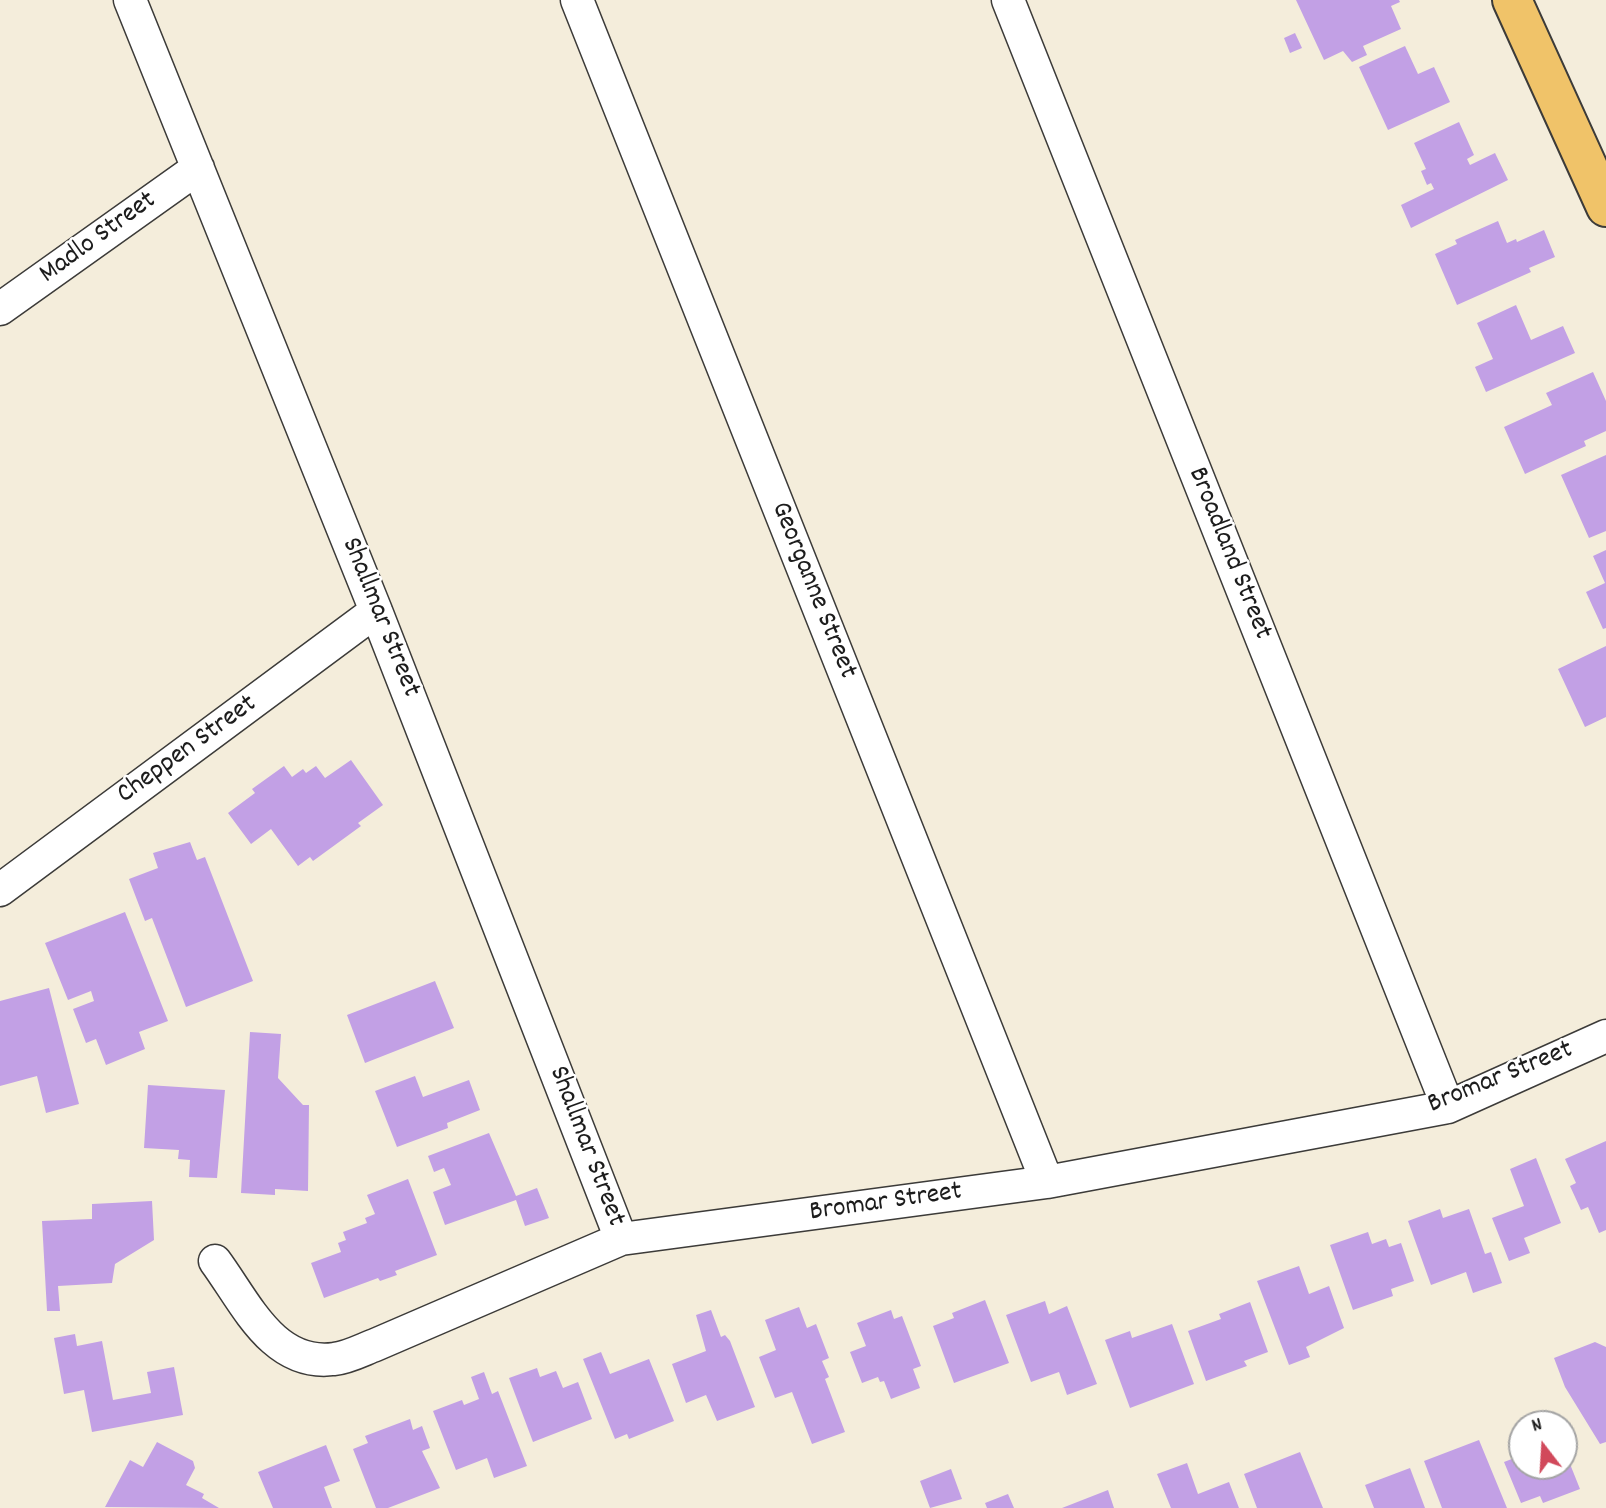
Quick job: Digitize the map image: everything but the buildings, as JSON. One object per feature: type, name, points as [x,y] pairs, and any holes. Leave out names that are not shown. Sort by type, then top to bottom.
[{"type":"main road","points":[[1512,0],[1606,207]]},
{"type":"street","name":"Shallmar Street","points":[[130,0],[376,611],[621,1239]]},
{"type":"street","name":"Georganne Street","points":[[577,0],[1047,1182]]},
{"type":"street","name":"Broadland Street","points":[[1008,0],[1448,1108]]},
{"type":"street","name":"Madlo Street","points":[[0,309],[198,168]]},
{"type":"street","name":"Cheppen Street","points":[[0,890],[376,611]]},
{"type":"street","name":"Bromar Street","points":[[215,1261],[279,1347],[305,1358],[334,1359],[375,1345],[621,1239],[1047,1182],[1448,1108],[1606,1036]]}]
